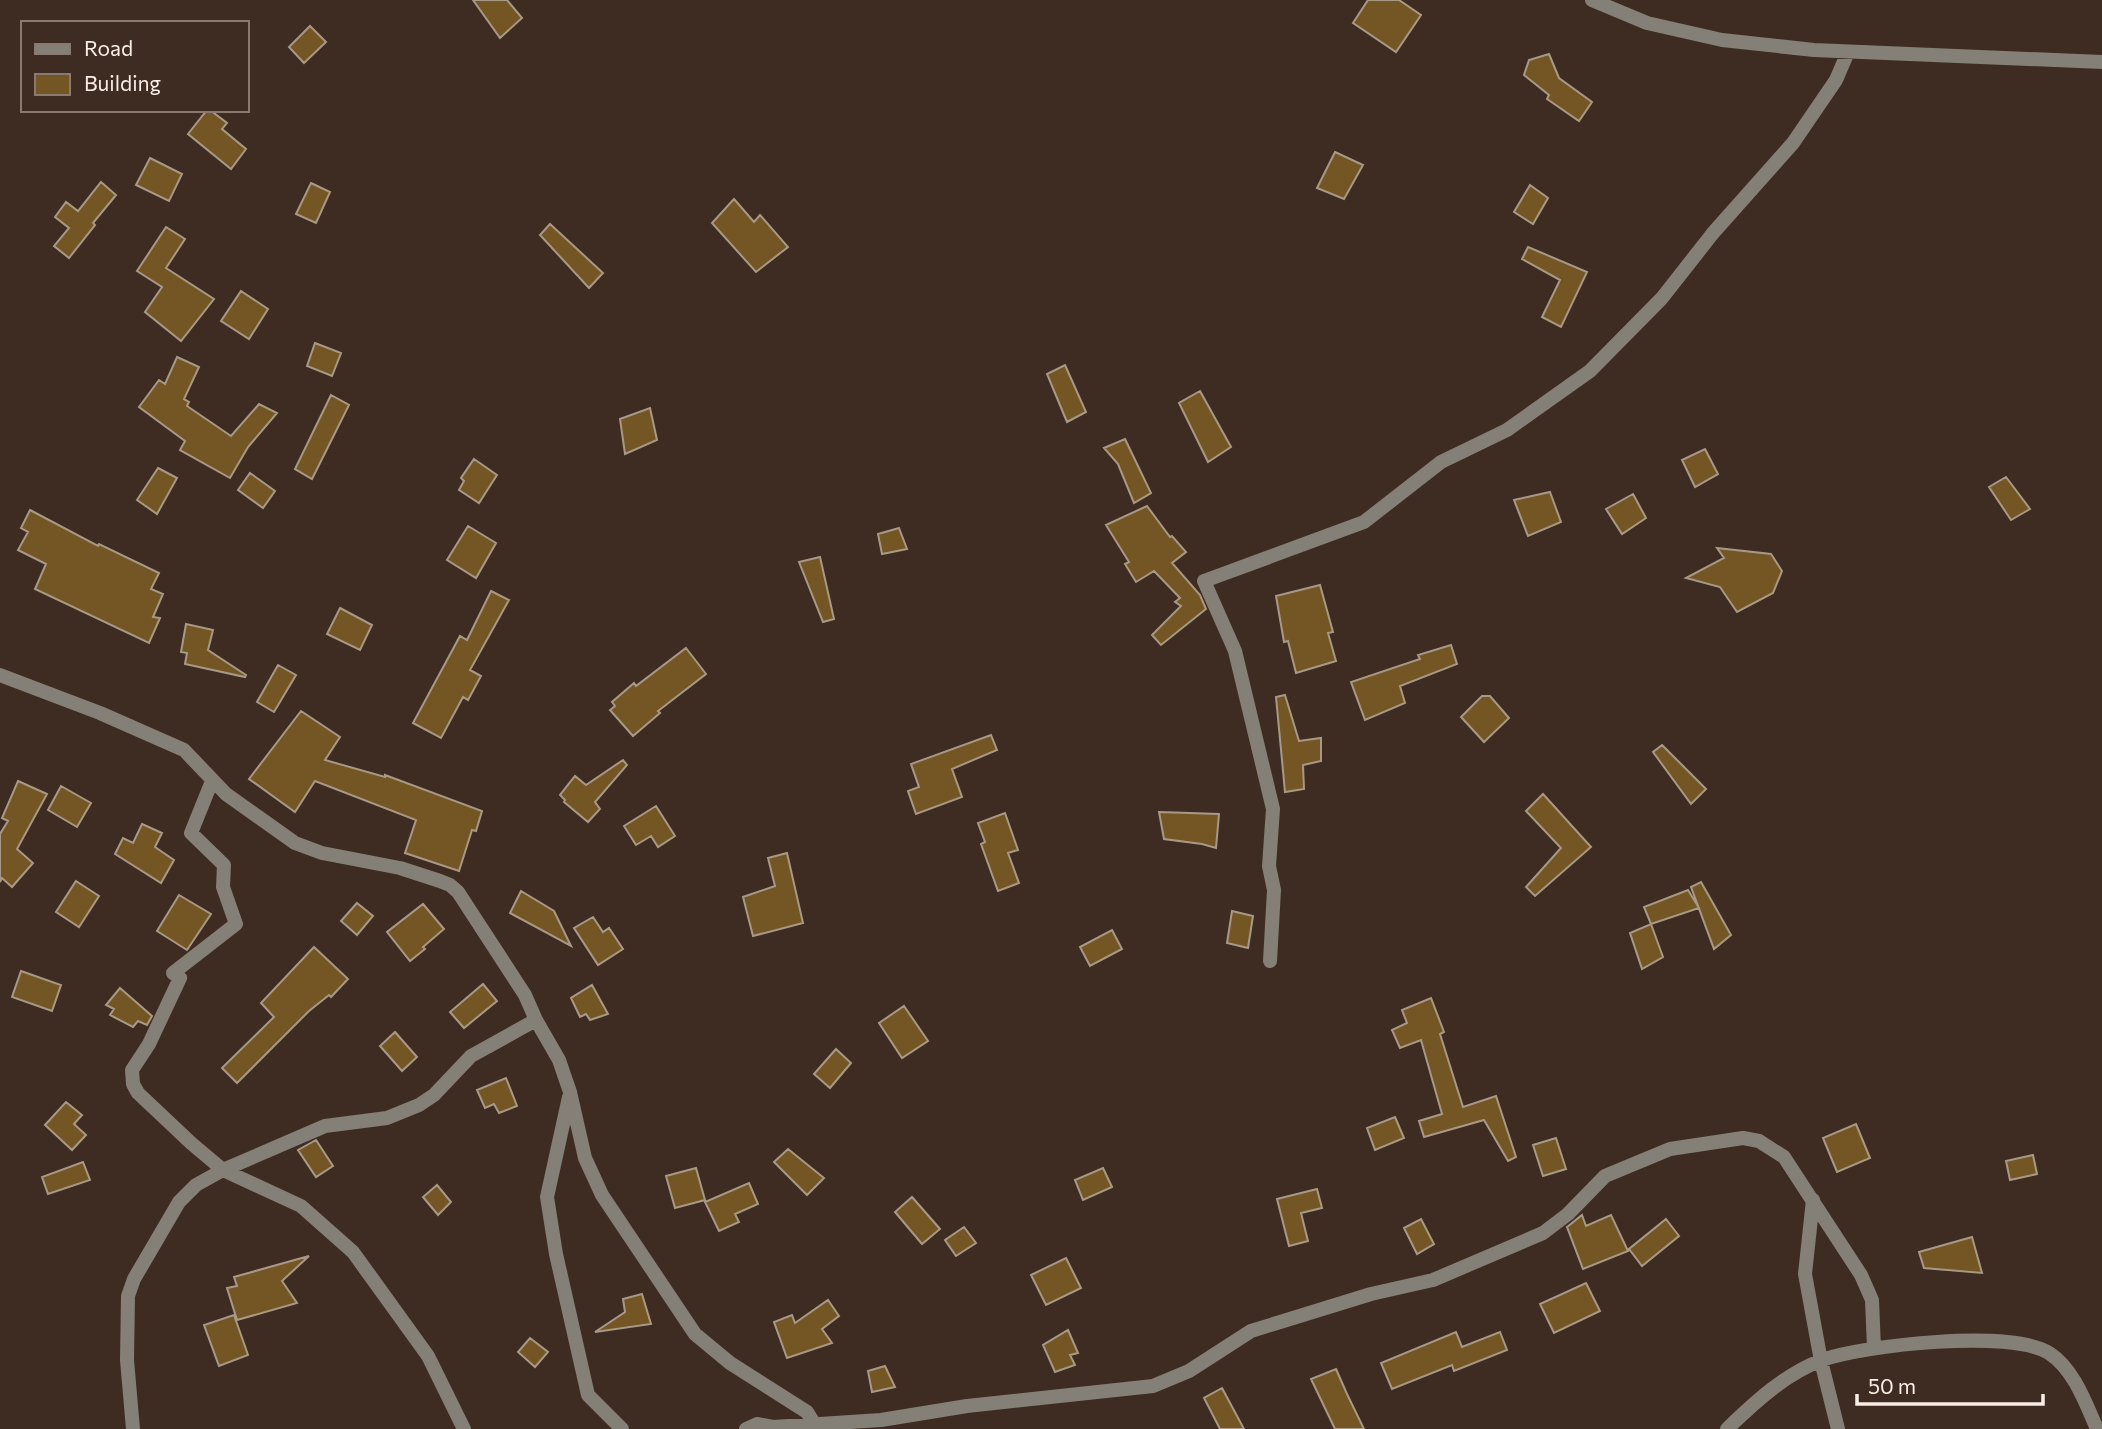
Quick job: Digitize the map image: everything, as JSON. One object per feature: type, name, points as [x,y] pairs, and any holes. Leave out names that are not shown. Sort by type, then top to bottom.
[{"type":"street","points":[[1591,0],[1647,23],[1710,38],[1814,50],[2102,62]]},
{"type":"street","points":[[1270,961],[1274,890],[1269,866],[1273,809],[1235,651],[1205,582],[1364,522],[1441,461],[1507,430],[1590,371],[1662,298],[1713,233],[1793,143],[1836,80],[1848,52]]},
{"type":"street","points":[[0,675],[100,713],[184,750],[226,794],[295,843],[322,852],[400,868],[450,885],[458,892],[525,995],[559,1060],[570,1092],[585,1158],[602,1195],[695,1334],[730,1363],[807,1412],[817,1427]]},
{"type":"street","points":[[212,781],[191,833],[224,865],[223,887],[236,924],[173,973],[180,978],[149,1044],[132,1070],[133,1084],[138,1093],[223,1170],[301,1206],[353,1252],[428,1356],[464,1429]]},
{"type":"street","points":[[133,1429],[127,1360],[128,1296],[134,1279],[179,1202],[196,1185],[223,1170],[325,1126],[387,1118],[419,1105],[434,1095],[471,1056],[536,1020]]},
{"type":"street","points":[[570,1092],[547,1197],[556,1254],[588,1395],[622,1429]]},
{"type":"street","points":[[746,1429],[757,1424],[773,1427],[817,1427],[967,1406],[1153,1386],[1189,1371],[1251,1331],[1371,1294],[1433,1280],[1543,1233],[1568,1214],[1605,1176],[1670,1149],[1743,1138],[1759,1141],[1784,1157],[1861,1275],[1872,1300],[1874,1348]]},
{"type":"street","points":[[1813,1200],[1805,1274],[1821,1361],[1838,1429]]},
{"type":"street","points":[[1727,1429],[1762,1395],[1821,1361],[1874,1348],[1987,1340],[2033,1347],[2050,1354],[2064,1367],[2082,1396],[2097,1429]]},
{"type":"building","points":[[473,0],[507,0],[522,18],[500,38]]},
{"type":"building","points":[[1368,0],[1399,0],[1421,15],[1396,52],[1353,23]]},
{"type":"building","points":[[310,26],[326,42],[304,63],[289,47]]},
{"type":"building","points":[[1549,54],[1559,78],[1592,102],[1579,121],[1547,99],[1549,95],[1524,75],[1529,60]]},
{"type":"building","points":[[205,112],[213,112],[227,123],[222,129],[246,149],[231,169],[188,134]]},
{"type":"building","points":[[1335,152],[1363,165],[1344,199],[1317,188]]},
{"type":"building","points":[[150,158],[182,174],[169,201],[136,185]]},
{"type":"building","points":[[101,182],[116,195],[69,258],[54,246],[69,228],[55,217],[66,202],[78,211]]},
{"type":"building","points":[[311,183],[330,192],[316,223],[296,214]]},
{"type":"building","points":[[1530,185],[1548,198],[1533,224],[1514,212]]},
{"type":"building","points":[[734,199],[754,222],[760,215],[788,247],[756,272],[712,223]]},
{"type":"building","points":[[550,224],[603,273],[589,288],[540,235]]},
{"type":"building","points":[[166,227],[185,239],[166,268],[214,299],[181,341],[145,312],[162,287],[137,271]]},
{"type":"building","points":[[1528,247],[1587,272],[1561,327],[1542,317],[1560,280],[1522,259]]},
{"type":"building","points":[[241,291],[268,309],[249,339],[221,321]]},
{"type":"building","points":[[315,343],[341,353],[332,376],[307,366]]},
{"type":"building","points":[[177,357],[199,367],[184,399],[189,402],[187,406],[231,436],[259,404],[277,413],[248,447],[230,478],[180,450],[185,441],[139,407],[159,380],[165,384]]},
{"type":"building","points":[[1065,365],[1086,412],[1067,422],[1047,374]]},
{"type":"building","points":[[1200,391],[1231,447],[1208,462],[1179,403]]},
{"type":"building","points":[[331,395],[349,405],[312,479],[295,469]]},
{"type":"building","points":[[650,408],[657,440],[625,454],[620,419]]},
{"type":"building","points":[[1125,439],[1151,493],[1134,503],[1118,464],[1104,448]]},
{"type":"building","points":[[1705,449],[1718,474],[1695,487],[1682,460]]},
{"type":"building","points":[[474,459],[497,475],[479,503],[459,490],[464,481],[461,478]]},
{"type":"building","points":[[158,468],[177,478],[157,514],[137,500]]},
{"type":"building","points":[[250,473],[275,491],[263,508],[238,490]]},
{"type":"building","points":[[2006,477],[2030,509],[2011,520],[1989,487]]},
{"type":"building","points":[[1550,492],[1561,522],[1528,536],[1514,500]]},
{"type":"building","points":[[1633,494],[1646,518],[1622,534],[1606,509]]},
{"type":"building","points":[[1147,506],[1170,537],[1186,552],[1172,563],[1200,595],[1206,609],[1161,645],[1152,635],[1181,606],[1175,602],[1180,598],[1154,571],[1136,582],[1125,564],[1129,562],[1106,525]]},
{"type":"building","points":[[30,510],[98,546],[99,544],[159,573],[151,589],[163,594],[153,617],[160,618],[149,643],[35,589],[46,564],[18,550],[28,532],[21,528]]},
{"type":"building","points":[[468,526],[496,543],[476,578],[447,560]]},
{"type":"building","points":[[899,528],[907,549],[882,554],[878,534]]},
{"type":"building","points":[[1717,548],[1771,554],[1782,571],[1773,593],[1737,612],[1720,587],[1686,578],[1724,558]]},
{"type":"building","points":[[820,557],[834,619],[823,622],[799,562]]},
{"type":"building","points":[[1320,585],[1333,632],[1328,633],[1336,661],[1296,673],[1288,641],[1284,642],[1276,596]]},
{"type":"building","points":[[491,591],[509,600],[470,670],[481,676],[468,700],[463,697],[441,738],[413,723],[460,636],[467,640]]},
{"type":"building","points":[[340,608],[372,625],[360,650],[327,634]]},
{"type":"building","points":[[186,624],[213,630],[208,650],[246,675],[245,677],[185,664],[187,653],[181,652]]},
{"type":"building","points":[[1451,645],[1457,664],[1400,686],[1405,703],[1365,720],[1351,682],[1420,659],[1418,655]]},
{"type":"building","points":[[686,648],[706,674],[658,711],[660,713],[633,736],[610,710],[615,706],[612,702],[634,683],[636,686]]},
{"type":"building","points":[[278,665],[296,675],[274,712],[257,702]]},
{"type":"building","points":[[1285,695],[1299,741],[1321,738],[1321,761],[1303,765],[1304,789],[1285,792],[1276,697]]},
{"type":"building","points":[[1482,696],[1490,696],[1509,718],[1484,742],[1461,717]]},
{"type":"building","points":[[301,711],[340,737],[325,760],[385,775],[482,811],[476,831],[472,830],[459,871],[405,853],[416,820],[315,781],[295,812],[249,779]]},
{"type":"building","points":[[991,735],[997,750],[952,769],[962,797],[916,814],[908,791],[919,787],[911,764]]},
{"type":"building","points":[[1662,745],[1706,789],[1691,804],[1653,752]]},
{"type":"building","points":[[623,760],[627,765],[595,802],[600,809],[588,822],[564,802],[560,795],[575,776],[586,785]]},
{"type":"building","points":[[18,781],[47,794],[17,849],[33,863],[12,887],[2,878],[0,882],[0,834],[8,821],[2,818]]},
{"type":"building","points":[[61,786],[91,803],[77,827],[48,810]]},
{"type":"building","points":[[1543,794],[1591,847],[1535,896],[1526,887],[1561,848],[1526,811]]},
{"type":"building","points":[[656,806],[675,836],[658,847],[651,836],[636,845],[624,826]]},
{"type":"building","points":[[1159,812],[1219,814],[1216,848],[1164,839]]},
{"type":"building","points":[[1005,813],[1018,850],[1008,853],[1019,883],[998,891],[981,844],[985,842],[978,823]]},
{"type":"building","points":[[142,824],[162,833],[155,847],[174,860],[161,883],[115,854],[123,838],[133,843]]},
{"type":"building","points":[[787,853],[803,923],[753,936],[743,897],[775,886],[768,858]]},
{"type":"building","points":[[76,881],[99,896],[79,927],[56,912]]},
{"type":"building","points":[[1701,882],[1731,935],[1714,949],[1691,887]]},
{"type":"building","points":[[1688,890],[1699,908],[1651,924],[1644,907]]},
{"type":"building","points":[[521,891],[554,911],[571,946],[510,913]]},
{"type":"building","points":[[179,895],[211,914],[187,950],[157,931]]},
{"type":"building","points":[[357,903],[373,916],[357,935],[341,921]]},
{"type":"building","points":[[423,904],[444,929],[410,961],[387,932]]},
{"type":"building","points":[[1232,911],[1253,916],[1248,948],[1227,943]]},
{"type":"building","points":[[593,917],[603,932],[609,928],[623,949],[598,965],[574,928]]},
{"type":"building","points":[[1651,924],[1663,957],[1642,969],[1630,933]]},
{"type":"building","points":[[1112,930],[1122,949],[1090,966],[1080,947]]},
{"type":"building","points":[[314,947],[348,979],[331,997],[329,995],[309,1011],[237,1083],[222,1068],[274,1017],[261,1003]]},
{"type":"building","points":[[21,971],[61,985],[52,1011],[12,997]]},
{"type":"building","points":[[483,984],[497,1001],[464,1028],[450,1012]]},
{"type":"building","points":[[592,985],[608,1014],[590,1020],[586,1014],[580,1017],[571,998]]},
{"type":"building","points":[[120,988],[152,1016],[147,1025],[138,1021],[133,1027],[110,1015],[114,1009],[106,1005]]},
{"type":"building","points":[[1431,998],[1444,1032],[1440,1034],[1463,1107],[1496,1096],[1516,1157],[1508,1161],[1484,1120],[1424,1137],[1419,1121],[1442,1114],[1421,1040],[1400,1048],[1392,1030],[1407,1023],[1402,1010]]},
{"type":"building","points":[[904,1006],[928,1041],[902,1058],[879,1023]]},
{"type":"building","points":[[395,1032],[417,1057],[402,1071],[380,1046]]},
{"type":"building","points":[[836,1049],[851,1063],[830,1088],[814,1074]]},
{"type":"building","points":[[506,1078],[517,1106],[499,1113],[494,1104],[485,1108],[477,1090]]},
{"type":"building","points":[[66,1102],[82,1115],[74,1124],[86,1135],[72,1150],[45,1125]]},
{"type":"building","points":[[1395,1117],[1404,1138],[1375,1150],[1367,1128]]},
{"type":"building","points":[[1856,1124],[1870,1158],[1837,1172],[1823,1138]]},
{"type":"building","points":[[1556,1138],[1566,1169],[1543,1176],[1533,1145]]},
{"type":"building","points":[[316,1140],[333,1166],[316,1177],[298,1150]]},
{"type":"building","points":[[788,1149],[824,1178],[807,1195],[774,1162]]},
{"type":"building","points":[[2033,1155],[2037,1174],[2010,1180],[2006,1161]]},
{"type":"building","points":[[83,1162],[90,1180],[48,1194],[42,1177]]},
{"type":"building","points":[[696,1168],[705,1200],[675,1208],[666,1176]]},
{"type":"building","points":[[1103,1168],[1112,1187],[1083,1200],[1075,1180]]},
{"type":"building","points":[[749,1183],[758,1204],[735,1214],[739,1222],[719,1231],[705,1202]]},
{"type":"building","points":[[437,1185],[451,1202],[438,1215],[423,1197]]},
{"type":"building","points":[[1317,1189],[1322,1208],[1301,1213],[1308,1241],[1289,1246],[1277,1199]]},
{"type":"building","points":[[912,1197],[940,1229],[922,1244],[895,1212]]},
{"type":"building","points":[[1582,1215],[1586,1226],[1611,1215],[1628,1251],[1583,1269],[1567,1227]]},
{"type":"building","points":[[1421,1219],[1434,1244],[1417,1254],[1404,1228]]},
{"type":"building","points":[[1666,1219],[1679,1236],[1642,1266],[1629,1249]]},
{"type":"building","points":[[964,1227],[976,1243],[956,1256],[945,1240]]},
{"type":"building","points":[[1972,1237],[1982,1273],[1924,1268],[1919,1252]]},
{"type":"building","points":[[309,1256],[282,1281],[297,1303],[237,1320],[227,1288],[237,1286],[234,1277]]},
{"type":"building","points":[[1066,1258],[1081,1288],[1046,1305],[1031,1275]]},
{"type":"building","points":[[1586,1283],[1600,1311],[1554,1333],[1540,1304]]},
{"type":"building","points":[[642,1294],[651,1324],[595,1332],[625,1312],[623,1299]]},
{"type":"building","points":[[828,1300],[839,1316],[822,1329],[832,1343],[787,1358],[774,1322],[792,1315],[795,1323]]},
{"type":"building","points":[[234,1315],[248,1355],[219,1366],[204,1325]]},
{"type":"building","points":[[1068,1330],[1078,1353],[1070,1355],[1075,1365],[1055,1372],[1043,1345]]},
{"type":"building","points":[[1456,1332],[1462,1347],[1500,1332],[1507,1350],[1454,1371],[1452,1365],[1392,1389],[1381,1363]]},
{"type":"building","points":[[530,1338],[548,1352],[535,1367],[518,1352]]},
{"type":"building","points":[[885,1366],[895,1387],[872,1392],[868,1371]]},
{"type":"building","points":[[1336,1369],[1364,1429],[1335,1429],[1311,1379]]},
{"type":"building","points":[[1222,1388],[1244,1429],[1220,1429],[1204,1398]]}]
